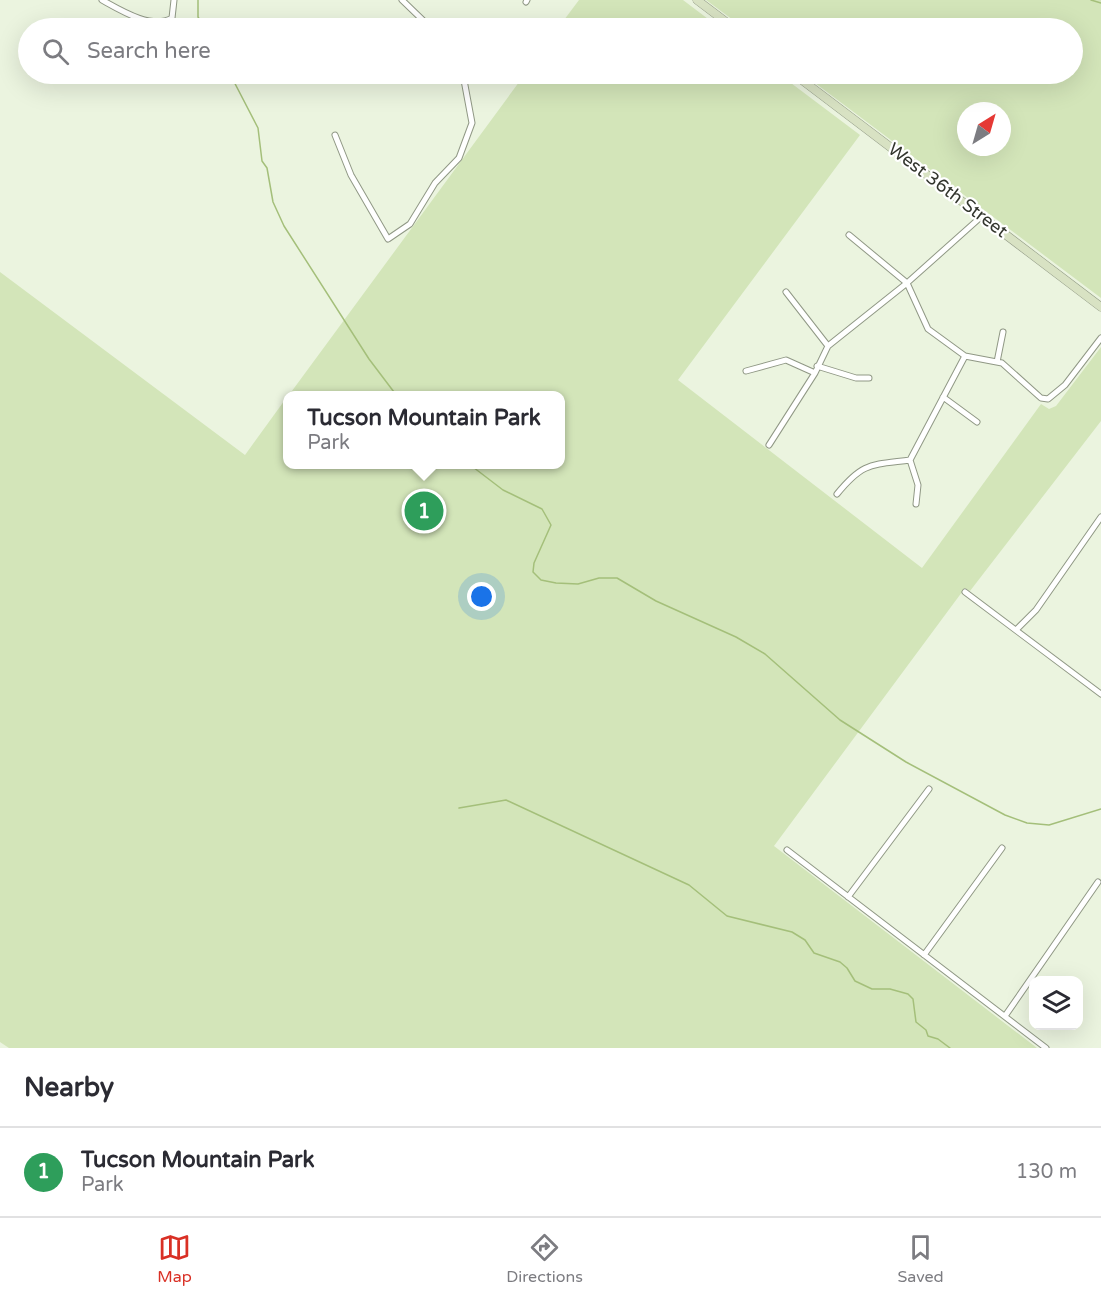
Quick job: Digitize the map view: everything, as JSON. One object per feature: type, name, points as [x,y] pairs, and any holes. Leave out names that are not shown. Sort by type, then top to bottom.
[{"type":"street","points":[[102,0],[143,18]]},
{"type":"street","points":[[172,18],[174,0]]},
{"type":"street","points":[[402,0],[421,18]]},
{"type":"street","points":[[697,0],[721,18]]},
{"type":"street","points":[[334,135],[351,175],[388,239],[410,224],[435,183],[459,158],[472,123],[465,84]]},
{"type":"street","name":"West 36th Street","points":[[807,84],[1101,307]]},
{"type":"street","points":[[770,445],[815,373],[828,345],[907,283],[982,216]]},
{"type":"street","points":[[849,235],[907,283],[928,329],[965,356],[1002,363],[1035,394],[1048,399],[1054,395],[1101,338]]},
{"type":"street","points":[[786,292],[828,345]]},
{"type":"street","points":[[997,362],[1003,332]]},
{"type":"street","points":[[916,504],[918,485],[910,460],[965,356]]},
{"type":"street","points":[[746,371],[786,360],[815,373]]},
{"type":"street","points":[[817,366],[856,378],[869,378]]},
{"type":"street","points":[[943,397],[977,423]]},
{"type":"street","points":[[837,494],[854,473],[868,466],[910,460]]},
{"type":"street","points":[[1016,630],[1036,610],[1101,517]]},
{"type":"street","points":[[965,592],[1101,694]]},
{"type":"street","points":[[848,897],[929,789]]},
{"type":"street","points":[[924,955],[1002,848]]},
{"type":"street","points":[[787,850],[1046,1048]]},
{"type":"street","points":[[1005,1016],[1098,882]]},
{"type":"green space","points":[[579,0],[683,0],[707,18],[566,18]]},
{"type":"green space","points":[[706,0],[1101,0],[1101,298],[816,84],[1083,84],[1083,18],[730,18]]},
{"type":"green space","points":[[518,84],[792,84],[860,135],[678,380],[922,568],[1041,404],[1049,409],[1056,406],[1101,347],[1101,421],[970,591],[965,588],[774,846],[1037,1048],[9,1048],[0,1042],[0,272],[245,455],[283,403],[283,469],[565,469],[565,391],[292,391]]},
{"type":"waterway","points":[[198,0],[199,18]]},
{"type":"waterway","points":[[1091,0],[1101,3]]},
{"type":"waterway","points":[[235,84],[258,128],[262,161],[267,168],[273,202],[284,226],[369,359],[393,391]]},
{"type":"waterway","points":[[476,469],[503,490],[542,509],[551,525],[534,563],[533,572],[541,580],[578,584],[599,578],[617,578],[656,601],[736,637],[765,654],[840,720],[906,762],[1005,815],[1027,823],[1049,825],[1101,809]]},
{"type":"waterway","points":[[459,808],[506,800],[689,885],[727,916],[792,932],[805,940],[814,953],[840,962],[855,981],[872,989],[890,989],[908,994],[913,999],[916,1022],[926,1030],[928,1036],[938,1039],[950,1048]]},
{"type":"place","name":"Tucson Mountain Park","points":[[424,511]]}]
